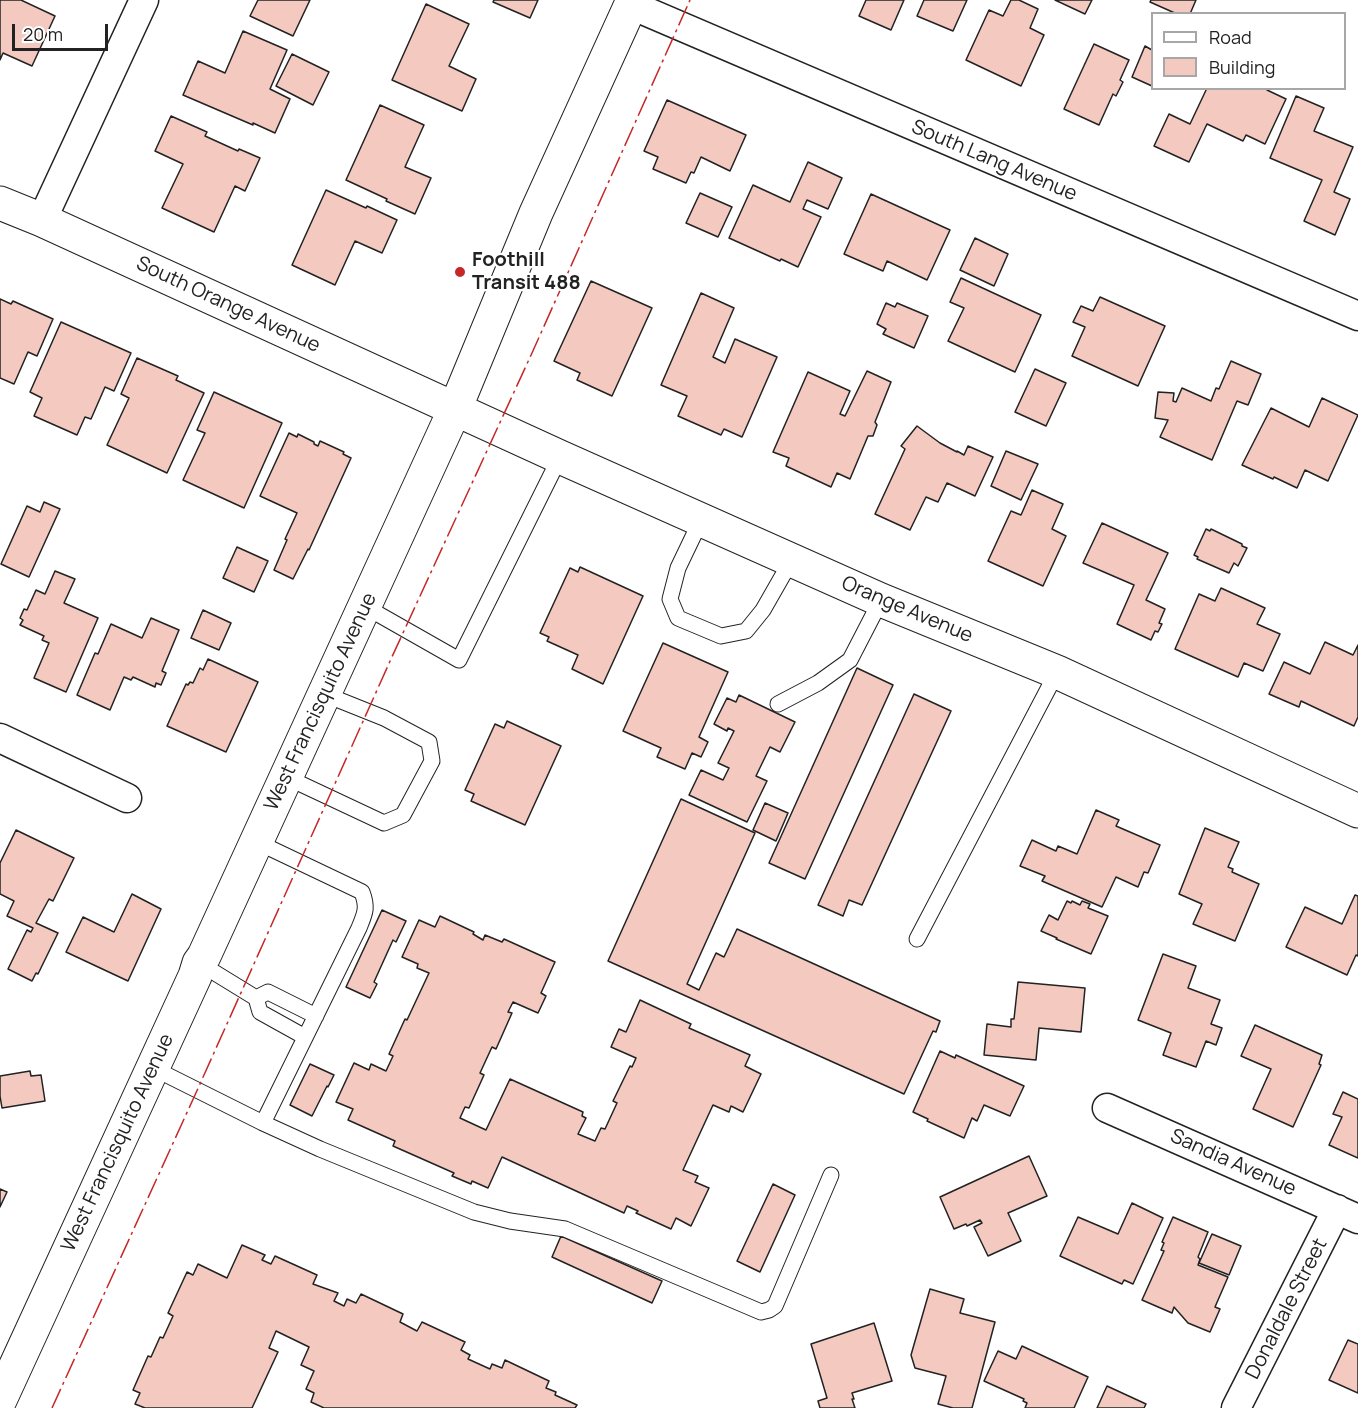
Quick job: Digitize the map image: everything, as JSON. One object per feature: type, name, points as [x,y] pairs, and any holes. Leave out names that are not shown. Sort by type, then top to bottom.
[{"type":"street","points":[[42,220],[144,0]]},
{"type":"street","name":"South Lang Avenue","points":[[632,2],[1358,316]]},
{"type":"street","name":"West Francisquito Avenue","points":[[0,1400],[455,409],[536,213],[632,2]]},
{"type":"street","name":"South Orange Avenue","points":[[0,203],[42,220],[455,409]]},
{"type":"street","name":"Orange Avenue","points":[[455,409],[791,561],[1057,672],[1358,811]]},
{"type":"street","points":[[0,738],[127,798]]},
{"type":"street","name":"Sandia Avenue","points":[[1107,1107],[1348,1214]]},
{"type":"street","name":"Donaldale Street","points":[[1236,1408],[1348,1214]]},
{"type":"lane","points":[[364,606],[459,660],[560,457]]},
{"type":"lane","points":[[701,520],[678,568],[670,599],[678,618],[721,636],[746,631],[763,610],[791,561]]},
{"type":"lane","points":[[778,704],[818,683],[850,660],[881,600]]},
{"type":"lane","points":[[917,939],[1057,672]]},
{"type":"lane","points":[[286,777],[384,823],[403,815],[432,761],[429,742],[384,718],[324,694]]},
{"type":"lane","points":[[257,842],[362,892],[366,902],[361,922],[263,1123]]},
{"type":"lane","points":[[199,963],[256,998],[260,1012],[305,1037]]},
{"type":"lane","points":[[256,998],[268,992],[316,1016]]},
{"type":"lane","points":[[153,1068],[320,1149],[474,1212],[510,1221],[566,1229],[761,1312],[775,1306],[831,1175]]},
{"type":"building","points":[[0,0],[21,0],[55,16],[32,66],[3,53],[0,60]]},
{"type":"building","points":[[258,0],[310,0],[293,36],[250,16]]},
{"type":"building","points":[[494,0],[538,0],[530,18],[493,2]]},
{"type":"building","points":[[866,0],[904,0],[891,30],[859,16]]},
{"type":"building","points":[[924,0],[967,0],[953,31],[917,16]]},
{"type":"building","points":[[1011,0],[1019,0],[1038,9],[1030,28],[1044,35],[1021,86],[966,60],[989,10],[1003,16]]},
{"type":"building","points":[[1055,0],[1092,0],[1085,14]]},
{"type":"building","points":[[1151,0],[1196,0],[1191,12],[1172,12],[1150,2]]},
{"type":"building","points":[[426,4],[469,24],[449,66],[476,79],[462,111],[392,80]]},
{"type":"building","points":[[243,31],[287,50],[270,89],[290,99],[275,133],[183,95],[198,61],[225,73]]},
{"type":"building","points":[[1094,44],[1129,60],[1120,80],[1123,82],[1116,96],[1113,94],[1099,125],[1064,109]]},
{"type":"building","points":[[1145,46],[1151,49],[1151,86],[1132,77]]},
{"type":"building","points":[[292,54],[329,72],[313,105],[276,86]]},
{"type":"building","points":[[1206,90],[1267,90],[1286,99],[1265,144],[1246,135],[1243,141],[1207,124],[1189,162],[1154,146],[1169,114],[1190,124]]},
{"type":"building","points":[[1296,96],[1324,108],[1314,131],[1353,147],[1334,192],[1350,199],[1335,235],[1304,221],[1322,180],[1270,158]]},
{"type":"building","points":[[667,100],[746,135],[730,171],[701,157],[694,173],[691,172],[686,183],[653,169],[658,157],[644,151]]},
{"type":"building","points":[[380,105],[424,125],[405,167],[431,178],[415,214],[346,180]]},
{"type":"building","points":[[171,116],[207,132],[205,136],[260,158],[245,191],[235,186],[214,232],[162,208],[183,164],[155,151]]},
{"type":"building","points":[[808,162],[842,178],[828,209],[807,200],[803,209],[821,217],[798,267],[729,238],[753,185],[790,202]]},
{"type":"building","points":[[326,190],[397,220],[382,253],[355,241],[335,285],[292,265]]},
{"type":"building","points":[[700,193],[732,207],[718,237],[686,223]]},
{"type":"building","points":[[871,194],[950,230],[927,280],[887,261],[883,271],[844,254]]},
{"type":"building","points":[[975,238],[1008,254],[994,286],[960,270]]},
{"type":"building","points":[[961,278],[1041,315],[1015,372],[948,341],[964,308],[950,302]]},
{"type":"building","points":[[591,281],[652,308],[612,396],[577,380],[580,373],[554,361]]},
{"type":"building","points":[[701,293],[734,308],[713,357],[725,363],[735,339],[777,357],[742,437],[724,429],[721,435],[678,416],[687,396],[661,385]]},
{"type":"building","points":[[1100,297],[1165,326],[1138,386],[1072,356],[1085,327],[1073,322],[1081,306],[1093,311]]},
{"type":"building","points":[[0,299],[11,304],[13,301],[53,319],[37,356],[28,352],[14,384],[0,378]]},
{"type":"building","points":[[886,303],[895,307],[897,303],[928,316],[914,348],[883,334],[886,329],[877,324]]},
{"type":"building","points":[[61,322],[131,353],[114,391],[105,387],[91,419],[85,417],[77,435],[34,416],[42,398],[30,392]]},
{"type":"building","points":[[137,358],[178,376],[176,380],[204,393],[167,473],[107,445],[129,398],[121,394]]},
{"type":"building","points":[[1231,361],[1261,374],[1248,405],[1237,401],[1212,460],[1160,437],[1168,420],[1155,418],[1158,392],[1174,393],[1173,401],[1176,402],[1182,388],[1211,401]]},
{"type":"building","points":[[1035,369],[1066,383],[1046,426],[1015,412]]},
{"type":"building","points":[[867,371],[891,382],[875,422],[877,425],[873,436],[868,436],[850,479],[837,473],[831,487],[786,466],[789,458],[773,452],[808,372],[850,391],[840,414],[845,416]]},
{"type":"building","points":[[214,392],[282,423],[244,508],[183,480],[205,433],[197,430]]},
{"type":"building","points":[[1322,398],[1358,415],[1328,481],[1305,470],[1297,488],[1242,465],[1271,408],[1309,427]]},
{"type":"building","points":[[917,426],[940,443],[964,455],[968,446],[993,457],[975,496],[947,483],[938,502],[926,497],[910,530],[875,514],[905,449],[901,446]]},
{"type":"building","points":[[289,433],[297,437],[298,434],[318,446],[320,441],[344,452],[343,454],[351,458],[309,550],[293,579],[274,570],[297,513],[260,496]]},
{"type":"building","points":[[1006,451],[1038,464],[1021,500],[991,486]]},
{"type":"building","points":[[1032,490],[1063,504],[1052,529],[1066,536],[1043,586],[988,561],[1011,511],[1021,515]]},
{"type":"building","points":[[44,502],[60,509],[29,577],[1,564],[27,506],[40,512]]},
{"type":"building","points":[[1102,523],[1168,553],[1146,600],[1165,609],[1159,623],[1162,624],[1158,632],[1155,631],[1151,640],[1117,624],[1134,585],[1083,563]]},
{"type":"building","points":[[1206,529],[1210,531],[1211,529],[1247,548],[1238,566],[1234,563],[1229,573],[1197,559],[1198,557],[1194,555]]},
{"type":"building","points":[[237,547],[268,561],[254,592],[223,578]]},
{"type":"building","points":[[580,567],[643,596],[603,684],[572,669],[578,655],[547,641],[549,637],[540,633],[570,568],[578,572]]},
{"type":"building","points":[[55,571],[75,579],[64,603],[98,618],[66,692],[34,678],[49,643],[42,640],[44,636],[20,625],[24,609],[27,610],[36,590],[45,594]]},
{"type":"building","points":[[1221,588],[1265,608],[1257,624],[1280,634],[1263,671],[1244,663],[1238,677],[1175,649],[1199,594],[1215,601]]},
{"type":"building","points":[[203,610],[231,623],[219,650],[191,638]]},
{"type":"building","points":[[151,618],[179,630],[162,671],[166,673],[161,685],[156,683],[155,687],[133,677],[131,680],[124,677],[110,710],[77,695],[95,653],[98,654],[111,624],[142,638]]},
{"type":"building","points":[[1325,642],[1353,655],[1358,645],[1358,717],[1354,726],[1301,701],[1299,707],[1269,694],[1284,662],[1310,674]]},
{"type":"building","points":[[663,643],[728,672],[699,737],[708,742],[701,757],[692,753],[685,769],[657,757],[661,748],[623,731]]},
{"type":"building","points":[[208,659],[258,682],[226,752],[167,726],[186,684],[193,683],[200,668],[203,670]]},
{"type":"building","points":[[857,668],[893,685],[805,879],[769,863]]},
{"type":"building","points":[[914,694],[951,711],[862,905],[849,900],[843,916],[818,905]]},
{"type":"building","points":[[739,695],[795,722],[780,752],[770,747],[756,776],[767,781],[747,822],[689,795],[701,770],[723,780],[729,768],[718,763],[734,731],[728,728],[727,731],[714,724],[727,698],[736,702]]},
{"type":"building","points":[[507,721],[561,746],[525,825],[471,801],[474,794],[465,790],[495,724],[504,728]]},
{"type":"building","points":[[681,799],[755,833],[687,984],[699,990],[716,953],[724,957],[737,929],[940,1021],[936,1032],[933,1031],[904,1094],[608,961]]},
{"type":"building","points":[[765,803],[788,813],[776,841],[753,830]]},
{"type":"building","points":[[1096,810],[1119,820],[1116,826],[1160,845],[1148,873],[1144,872],[1138,887],[1116,877],[1102,907],[1042,881],[1045,876],[1020,866],[1032,840],[1056,851],[1058,846],[1077,854]]},
{"type":"building","points":[[1205,828],[1239,842],[1228,867],[1233,869],[1232,872],[1259,884],[1235,941],[1193,924],[1202,904],[1179,894]]},
{"type":"building","points":[[16,830],[74,858],[53,901],[49,899],[36,923],[58,933],[38,974],[36,973],[32,981],[8,969],[27,930],[31,932],[33,928],[7,916],[14,901],[0,894],[0,863]]},
{"type":"building","points":[[132,894],[161,909],[128,981],[66,952],[83,917],[114,932]]},
{"type":"building","points":[[1355,895],[1358,896],[1358,956],[1356,955],[1347,975],[1286,947],[1305,907],[1342,924]]},
{"type":"building","points":[[1067,901],[1080,905],[1082,901],[1090,904],[1088,908],[1108,916],[1091,954],[1041,931],[1049,915],[1058,920]]},
{"type":"building","points":[[382,910],[406,921],[396,942],[393,940],[374,982],[377,984],[370,998],[346,987]]},
{"type":"building","points":[[440,916],[474,932],[473,934],[483,940],[485,935],[502,942],[504,939],[555,962],[541,993],[546,996],[538,1013],[513,1002],[508,1012],[512,1013],[496,1049],[492,1047],[480,1073],[484,1075],[469,1108],[465,1107],[460,1118],[486,1130],[510,1079],[583,1112],[582,1116],[586,1118],[578,1134],[595,1141],[601,1128],[605,1129],[617,1103],[613,1101],[636,1058],[611,1047],[619,1029],[626,1032],[640,1000],[691,1024],[689,1028],[750,1055],[745,1066],[761,1074],[743,1112],[731,1106],[729,1112],[713,1105],[683,1170],[698,1176],[695,1182],[709,1188],[691,1226],[676,1218],[671,1229],[636,1213],[638,1211],[627,1206],[624,1213],[502,1157],[488,1188],[472,1181],[471,1184],[452,1176],[454,1173],[393,1146],[395,1141],[348,1120],[353,1109],[336,1102],[354,1063],[369,1070],[371,1064],[386,1071],[393,1056],[389,1054],[429,973],[417,968],[418,964],[402,957],[419,920],[435,927]]},
{"type":"building","points":[[1163,954],[1196,966],[1188,988],[1220,1000],[1211,1024],[1222,1028],[1216,1045],[1206,1041],[1196,1067],[1163,1055],[1171,1033],[1138,1020]]},
{"type":"building","points":[[1018,982],[1085,988],[1081,1032],[1039,1028],[1036,1060],[984,1055],[987,1024],[1011,1027]]},
{"type":"building","points":[[1255,1025],[1322,1055],[1319,1064],[1321,1065],[1293,1127],[1253,1109],[1271,1069],[1241,1056]]},
{"type":"building","points":[[940,1051],[955,1058],[956,1055],[1024,1086],[1010,1116],[984,1105],[977,1121],[972,1118],[964,1138],[913,1112]]},
{"type":"building","points":[[310,1064],[334,1075],[312,1116],[290,1105]]},
{"type":"building","points":[[30,1071],[31,1076],[41,1075],[45,1101],[2,1108],[0,1076]]},
{"type":"building","points":[[1343,1092],[1358,1099],[1358,1158],[1329,1145],[1342,1117],[1333,1114]]},
{"type":"building","points":[[1029,1156],[1047,1196],[1008,1213],[1021,1241],[988,1256],[974,1227],[982,1223],[980,1220],[954,1229],[940,1197]]},
{"type":"building","points":[[773,1184],[795,1195],[760,1272],[737,1261]]},
{"type":"building","points":[[0,1189],[7,1192],[0,1207]]},
{"type":"building","points":[[1132,1203],[1163,1218],[1133,1284],[1124,1280],[1122,1284],[1060,1256],[1078,1217],[1118,1234]]},
{"type":"building","points":[[1173,1217],[1208,1232],[1198,1257],[1200,1259],[1198,1265],[1228,1277],[1215,1307],[1220,1309],[1210,1332],[1188,1323],[1174,1307],[1172,1313],[1142,1300],[1164,1251],[1161,1250],[1164,1243],[1162,1242]]},
{"type":"building","points":[[1212,1234],[1241,1246],[1229,1275],[1199,1263]]},
{"type":"building","points":[[561,1236],[662,1281],[652,1303],[552,1257]]},
{"type":"building","points":[[242,1245],[265,1255],[262,1260],[271,1264],[275,1256],[317,1275],[313,1284],[338,1293],[334,1301],[344,1306],[347,1299],[356,1303],[361,1294],[403,1314],[400,1322],[417,1331],[422,1322],[465,1342],[461,1350],[470,1355],[468,1359],[490,1369],[492,1364],[502,1368],[505,1360],[549,1381],[546,1388],[556,1392],[555,1395],[577,1405],[575,1408],[324,1408],[311,1402],[314,1393],[306,1389],[314,1371],[301,1365],[309,1347],[276,1331],[269,1348],[278,1352],[252,1408],[145,1408],[135,1404],[140,1393],[133,1390],[148,1356],[151,1357],[160,1337],[163,1338],[173,1316],[168,1313],[187,1272],[193,1275],[198,1264],[227,1278]]},
{"type":"building","points":[[930,1289],[964,1299],[960,1313],[995,1322],[972,1408],[953,1408],[938,1404],[946,1376],[915,1368],[911,1355]]},
{"type":"building","points":[[874,1323],[892,1381],[852,1393],[855,1408],[820,1408],[818,1401],[827,1398],[811,1344]]},
{"type":"building","points":[[1348,1340],[1358,1344],[1358,1393],[1329,1380]]},
{"type":"building","points":[[1022,1346],[1088,1377],[1074,1408],[1025,1408],[1027,1403],[1023,1401],[1024,1399],[984,1381],[998,1351],[1016,1359]]},
{"type":"building","points":[[1107,1386],[1146,1404],[1144,1408],[1097,1408]]},
{"type":"power","points":[[52,1408],[690,0]]},
{"type":"place","name":"Foothill Transit 488","points":[[460,272]]}]
